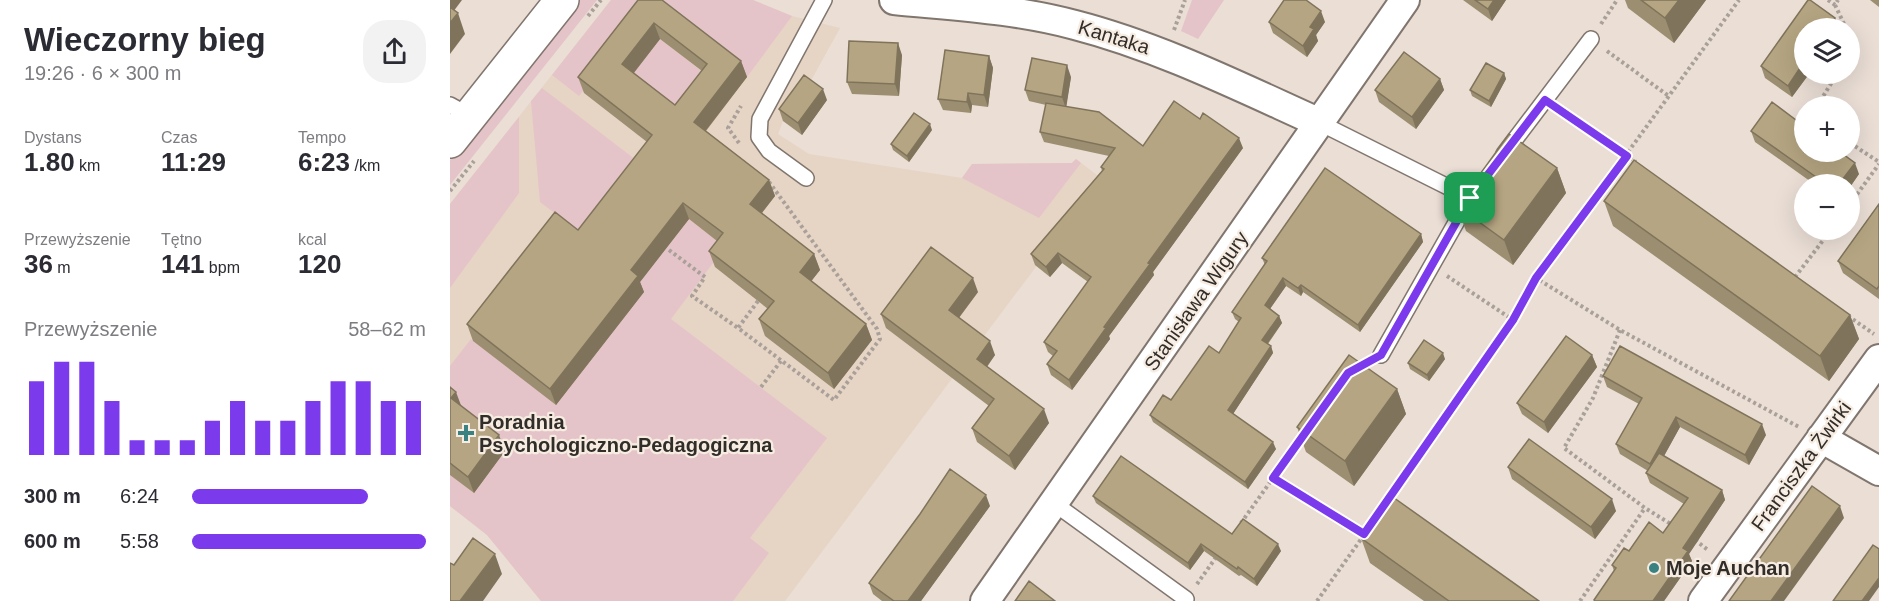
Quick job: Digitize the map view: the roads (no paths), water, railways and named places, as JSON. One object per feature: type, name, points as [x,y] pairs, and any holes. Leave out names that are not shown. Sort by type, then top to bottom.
[{"type":"street","points":[[450,141],[460,111],[562,0]]},
{"type":"street","name":"Kantaka","points":[[894,0],[1021,14],[1074,25],[1168,54],[1320,123]]},
{"type":"street","name":"Stanisława Wigury","points":[[985,601],[1406,0]]},
{"type":"street","name":"Franciszka Żwirki","points":[[1703,601],[1879,359]]},
{"type":"street","points":[[1821,438],[1879,471]]},
{"type":"lane","points":[[806,178],[769,151],[759,137],[760,119],[824,0]]},
{"type":"lane","points":[[1381,355],[1470,198],[1591,39]]},
{"type":"lane","points":[[1320,123],[1470,198]]},
{"type":"lane","points":[[1055,504],[1186,599]]},
{"type":"place","name":"Poradnia Psychologiczno-Pedagogiczna","points":[[466,433]]},
{"type":"place","name":"Moje Auchan","points":[[1654,568]]}]
